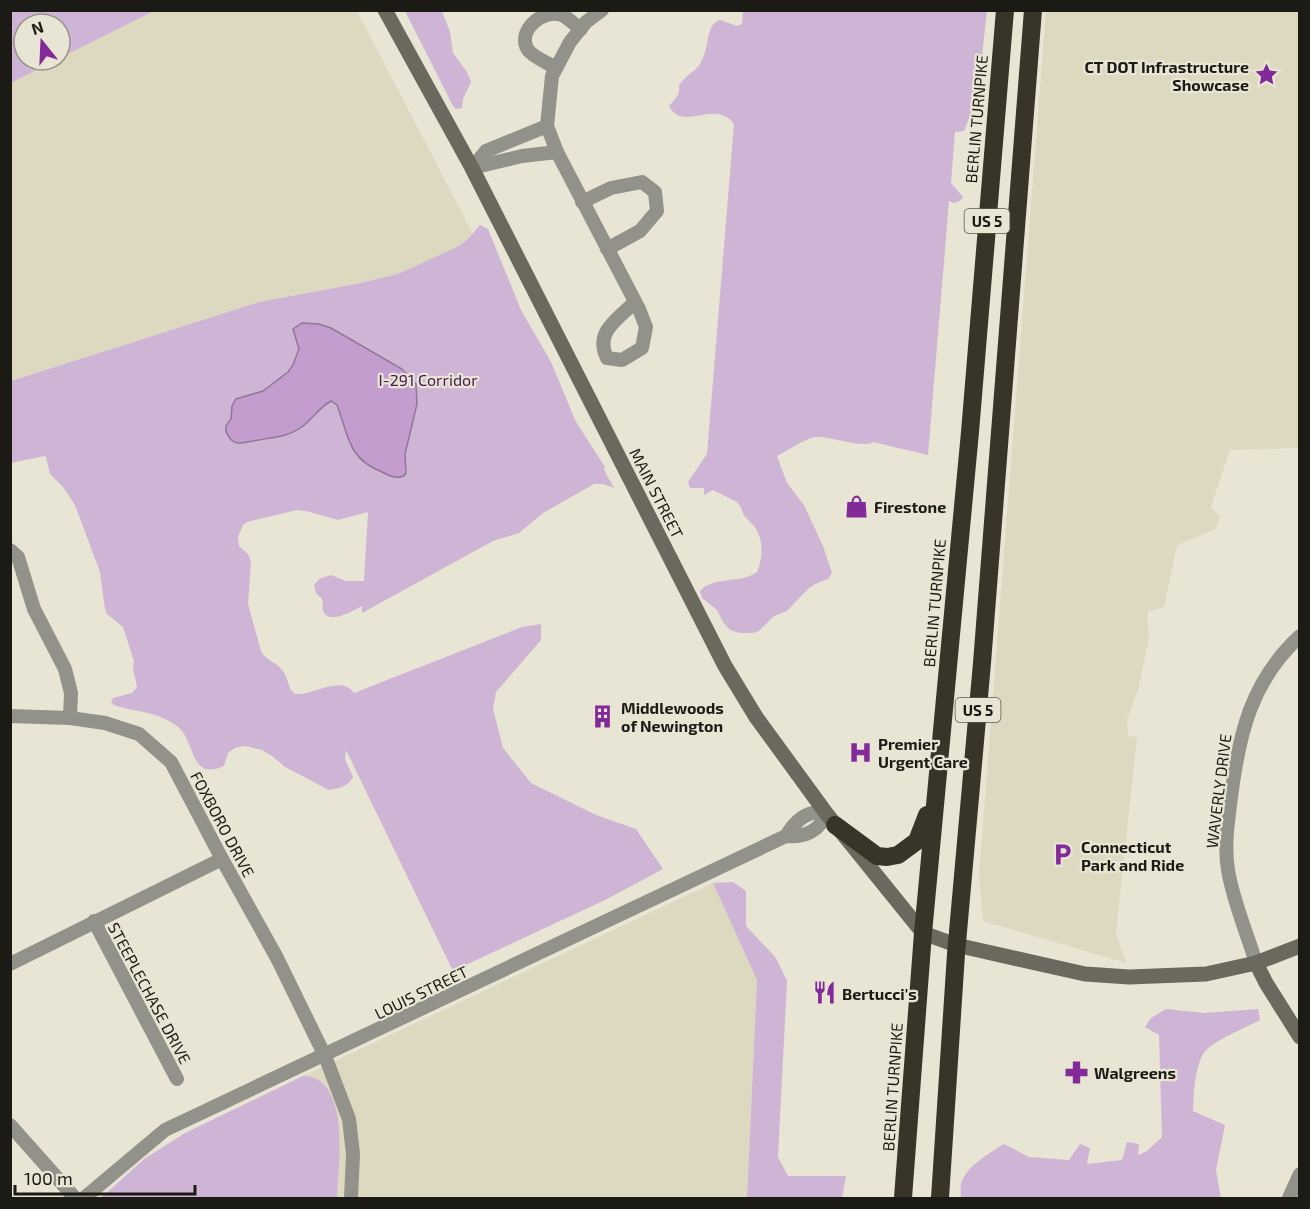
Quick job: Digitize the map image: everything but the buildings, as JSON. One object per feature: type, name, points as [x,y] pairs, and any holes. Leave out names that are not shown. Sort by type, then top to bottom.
[{"type":"highway","name":"BERLIN TURNPIKE","points":[[903,1198],[923,933],[970,432],[1005,10]]},
{"type":"highway","name":"US 5","points":[[940,1198],[956,945],[982,663],[1033,10]]},
{"type":"highway","points":[[970,432],[986,414],[1002,403]]},
{"type":"highway","points":[[830,819],[877,856],[898,855],[917,841],[922,833],[936,788]]},
{"type":"main road","name":"MAIN STREET","points":[[386,10],[472,168],[725,666],[756,717],[830,819],[923,933]]},
{"type":"main road","points":[[923,933],[956,945],[1085,974],[1128,977],[1206,974],[1257,963],[1299,946]]},
{"type":"main road","points":[[1257,963],[1266,983],[1299,1037]]},
{"type":"street","points":[[602,10],[570,42],[552,76],[547,126],[557,152],[635,302]]},
{"type":"street","points":[[556,68],[529,51],[526,42],[527,32],[533,21],[549,14],[561,15],[581,29]]},
{"type":"street","points":[[472,168],[486,151],[547,126]]},
{"type":"street","points":[[472,168],[522,156],[557,152]]},
{"type":"street","points":[[582,202],[611,188],[642,182],[655,192],[657,211],[640,231],[607,249]]},
{"type":"street","points":[[10,550],[18,557],[34,609],[65,669],[71,693],[70,718]]},
{"type":"street","name":"WAVERLY DRIVE","points":[[1257,963],[1228,873],[1226,832],[1241,731],[1251,705],[1266,677],[1288,646],[1299,636]]},
{"type":"street","name":"FOXBORO DRIVE","points":[[10,716],[70,718],[105,723],[139,734],[171,762],[277,958],[326,1056],[350,1119],[351,1198]]},
{"type":"street","name":"LOUIS STREET","points":[[84,1198],[165,1131],[786,836],[796,837],[830,819]]},
{"type":"street","name":"STEEPLECHASE DRIVE","points":[[10,964],[222,859]]},
{"type":"street","name":"STEEPLECHASE DRIVE","points":[[94,921],[177,1079]]},
{"type":"street","points":[[10,1125],[75,1198]]},
{"type":"street","points":[[1289,1198],[1299,1174]]},
{"type":"shaded area","points":[[154,11],[357,11],[473,234],[459,246],[398,274],[259,302],[11,381],[11,83],[33,72],[72,72],[72,52]]},
{"type":"shaded area","points":[[1046,11],[1299,11],[1299,448],[1230,450],[1211,507],[1220,516],[1216,529],[1177,545],[1164,607],[1147,612],[1149,638],[1138,690],[1127,719],[1128,736],[1137,737],[1116,933],[1126,963],[983,921],[979,875]]},
{"type":"shaded area","points":[[302,323],[319,324],[331,328],[402,369],[416,384],[417,404],[405,454],[406,473],[404,476],[390,476],[362,460],[351,445],[337,405],[331,401],[303,426],[291,433],[242,443],[231,440],[226,432],[226,426],[231,419],[232,406],[236,399],[263,391],[288,372],[299,349],[293,329]]},
{"type":"shaded area","points":[[713,883],[757,980],[747,1198],[337,1198],[339,1123],[316,1078],[303,1076]]},
{"type":"green space","points":[[11,10],[154,10],[72,52],[72,12],[12,12],[12,72],[33,72],[11,83]]},
{"type":"green space","points":[[405,11],[442,11],[450,32],[453,53],[467,72],[471,82],[463,99],[462,108],[456,109],[453,106]]},
{"type":"green space","points":[[743,11],[987,11],[974,102],[964,131],[955,132],[951,183],[963,197],[954,203],[949,201],[928,455],[873,442],[862,444],[817,437],[777,456],[787,483],[804,505],[823,546],[832,573],[828,579],[808,589],[787,611],[774,616],[759,631],[753,633],[730,630],[717,610],[702,598],[700,591],[712,583],[743,578],[757,572],[762,549],[760,537],[737,502],[713,490],[704,495],[704,488],[690,488],[688,482],[707,454],[734,124],[718,114],[682,117],[669,106],[676,99],[679,85],[700,64],[713,25],[720,20],[737,26],[742,24]]},
{"type":"green space","name":"I-291 Corridor","points":[[480,225],[488,229],[521,310],[551,362],[576,422],[605,467],[604,470],[614,488],[594,484],[543,513],[519,533],[493,541],[362,613],[362,606],[337,617],[324,613],[322,599],[316,593],[314,585],[319,579],[331,575],[346,581],[364,581],[368,512],[338,520],[297,510],[247,522],[243,525],[238,537],[239,546],[248,554],[251,562],[248,604],[261,651],[283,671],[295,694],[334,685],[342,685],[354,693],[522,627],[541,624],[541,640],[496,692],[493,709],[503,748],[531,783],[596,815],[636,829],[663,869],[607,899],[453,971],[346,750],[345,759],[353,777],[346,785],[329,790],[285,767],[262,750],[245,746],[235,748],[228,753],[224,766],[213,769],[205,768],[199,764],[183,732],[177,726],[161,717],[123,708],[111,702],[113,698],[132,693],[137,687],[133,669],[134,661],[123,627],[107,614],[105,609],[100,572],[75,505],[63,487],[50,474],[46,457],[11,463],[11,381],[259,302],[398,274],[459,246]]},
{"type":"green space","points":[[733,882],[746,891],[746,926],[776,958],[787,981],[778,1157],[788,1176],[846,1176],[842,1198],[747,1198],[757,980],[713,883]]},
{"type":"green space","points":[[1166,1009],[1204,1013],[1258,1009],[1260,1020],[1207,1049],[1196,1075],[1193,1111],[1225,1125],[1216,1170],[1221,1198],[961,1198],[963,1178],[979,1161],[1004,1144],[1029,1157],[1069,1160],[1080,1144],[1090,1148],[1087,1164],[1122,1160],[1127,1142],[1139,1144],[1138,1155],[1147,1151],[1162,1137],[1159,1035],[1145,1027],[1151,1018]]},
{"type":"green space","points":[[303,1076],[317,1079],[327,1089],[334,1102],[338,1117],[340,1152],[337,1198],[101,1198],[144,1159],[185,1133]]},
{"type":"place","name":"CT DOT Infrastructure Showcase","points":[[1267,75]]},
{"type":"place","name":"Firestone","points":[[856,506]]},
{"type":"place","name":"Middlewoods of Newington","points":[[603,716]]},
{"type":"place","name":"Premier Urgent Care","points":[[860,752]]},
{"type":"place","name":"Connecticut Park and Ride","points":[[1063,855]]},
{"type":"place","name":"Bertucci's","points":[[824,993]]},
{"type":"place","name":"Walgreens","points":[[1076,1072]]}]
